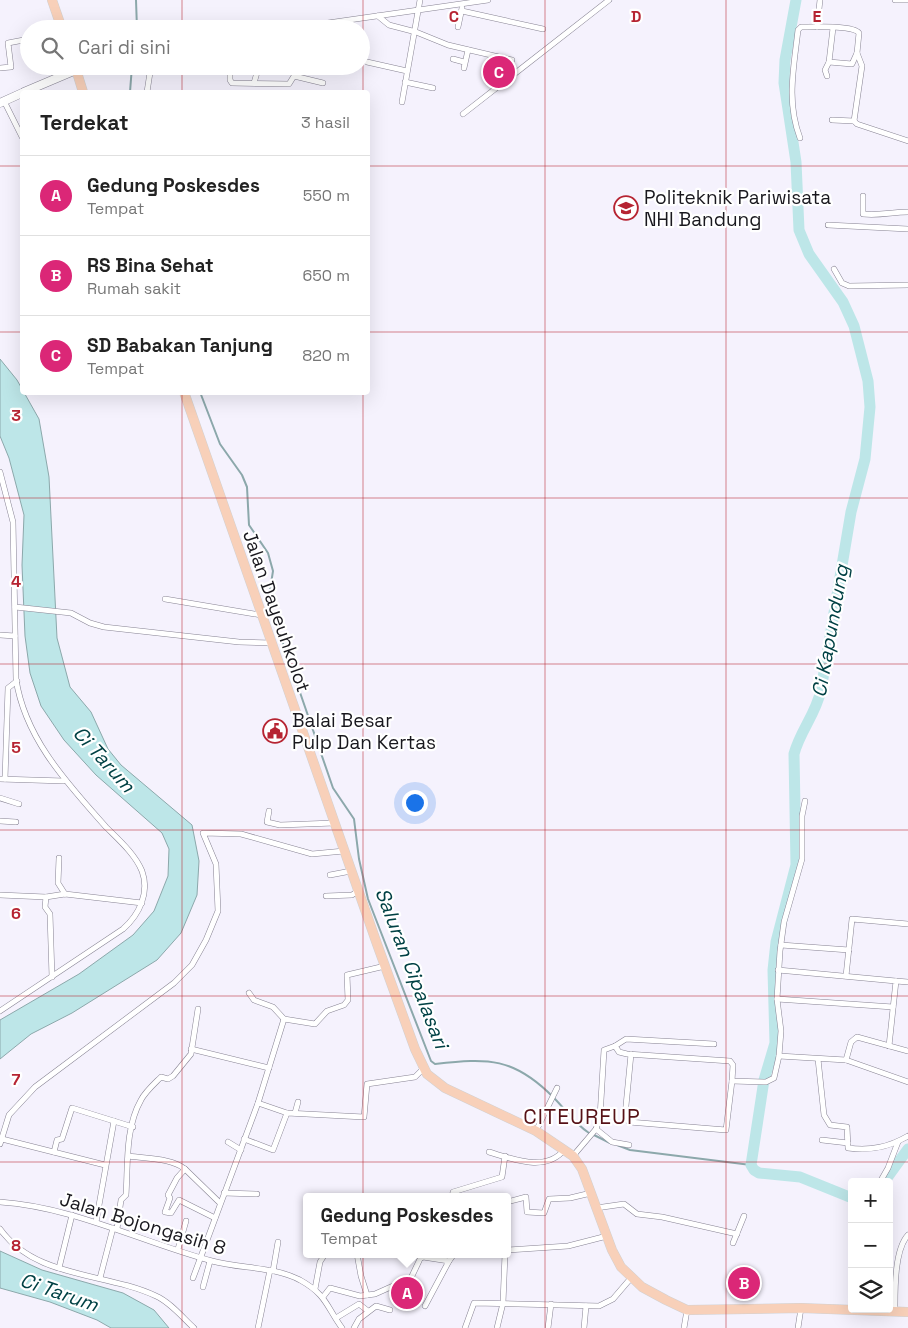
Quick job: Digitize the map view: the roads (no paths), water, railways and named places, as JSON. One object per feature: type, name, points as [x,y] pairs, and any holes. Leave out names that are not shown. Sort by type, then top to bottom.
[{"type":"main road","points":[[52,0],[59,20]]},
{"type":"main road","points":[[30,90],[63,75]]},
{"type":"main road","points":[[79,75],[83,90]]},
{"type":"main road","points":[[2,102],[20,94]]},
{"type":"main road","name":"Jalan Dayeuhkolot","points":[[185,395],[351,871],[415,1049],[424,1068],[432,1078],[445,1088],[536,1131],[573,1156],[582,1169],[617,1259],[630,1278],[656,1295],[687,1310],[801,1308],[908,1312]]},
{"type":"street","points":[[402,99],[416,32],[420,0]]},
{"type":"street","points":[[437,7],[439,0]]},
{"type":"street","points":[[349,20],[437,7],[454,2],[461,4],[488,0]]},
{"type":"street","points":[[463,114],[609,0]]},
{"type":"street","points":[[817,27],[820,0]]},
{"type":"street","points":[[895,0],[908,0]]},
{"type":"street","points":[[458,27],[462,11],[461,4]]},
{"type":"street","points":[[462,11],[543,29]]},
{"type":"street","points":[[378,16],[388,25],[416,32],[448,45],[512,60]]},
{"type":"street","points":[[800,138],[792,106],[791,84],[798,30],[801,27],[858,31],[857,53],[861,61],[861,73],[854,121]]},
{"type":"street","points":[[826,76],[833,28]]},
{"type":"street","points":[[0,68],[11,67],[8,43],[20,41]]},
{"type":"street","points":[[453,59],[464,65],[468,50]]},
{"type":"street","points":[[829,62],[850,64],[857,53]]},
{"type":"street","points":[[370,63],[407,72]]},
{"type":"street","points":[[147,90],[150,75]]},
{"type":"street","points":[[231,75],[231,82],[289,84],[294,76],[323,83]]},
{"type":"street","points":[[254,83],[256,75]]},
{"type":"street","points":[[405,82],[433,88]]},
{"type":"street","points":[[2,102],[20,128]]},
{"type":"street","points":[[832,120],[854,121],[908,141]]},
{"type":"street","points":[[863,196],[863,214],[881,216],[888,212],[908,212]]},
{"type":"street","points":[[828,225],[908,229]]},
{"type":"street","points":[[834,269],[842,283],[849,286],[908,285]]},
{"type":"street","points":[[0,472],[13,522],[16,681],[20,701],[34,734],[64,781],[132,854],[144,879],[142,903],[132,920],[123,929],[0,1011]]},
{"type":"street","points":[[165,599],[261,615]]},
{"type":"street","points":[[15,607],[64,613],[104,627],[239,642],[271,643]]},
{"type":"street","points":[[0,635],[15,636]]},
{"type":"street","points":[[16,681],[8,688],[5,726],[7,753],[2,779],[64,781]]},
{"type":"street","points":[[0,731],[5,726]]},
{"type":"street","points":[[0,798],[19,804]]},
{"type":"street","points":[[732,1081],[766,1082],[774,1078],[779,1056],[781,1031],[777,999],[778,970],[784,922],[802,859],[802,816],[805,801]]},
{"type":"street","points":[[269,811],[267,822],[280,825],[334,823]]},
{"type":"street","points":[[0,821],[16,822]]},
{"type":"street","points":[[105,1165],[1,1141],[9,1115],[35,1087],[174,984],[192,965],[218,911],[217,868],[203,837],[205,832],[241,834],[312,854],[344,851]]},
{"type":"street","points":[[59,858],[58,883],[65,894]]},
{"type":"street","points":[[330,875],[351,871]]},
{"type":"street","points":[[326,896],[352,895],[358,890]]},
{"type":"street","points":[[0,895],[46,897],[65,894],[142,903]]},
{"type":"street","points":[[46,897],[45,906],[50,914],[52,977]]},
{"type":"street","points":[[846,976],[852,919],[908,924]]},
{"type":"street","points":[[781,945],[849,950]]},
{"type":"street","points":[[249,993],[254,1000],[273,1007],[284,1019],[316,1024],[327,1011],[344,1004],[348,1000],[348,976],[385,966]]},
{"type":"street","points":[[778,970],[908,982]]},
{"type":"street","points":[[888,1046],[896,981]]},
{"type":"street","points":[[777,999],[893,1007]]},
{"type":"street","points":[[100,1278],[121,1200],[126,1195],[129,1156],[128,1142],[136,1110],[144,1096],[161,1077],[168,1078],[173,1076],[182,1066],[191,1049],[198,1009]]},
{"type":"street","points":[[193,1278],[258,1103],[284,1019]]},
{"type":"street","points":[[846,1060],[853,1039],[860,1038],[908,1051]]},
{"type":"street","points":[[573,1156],[594,1132],[600,1117],[604,1050],[626,1039],[714,1044]]},
{"type":"street","points":[[615,1046],[622,1053],[730,1061],[733,1065],[726,1130],[629,1122],[625,1116],[631,1054]]},
{"type":"street","points":[[191,1049],[269,1068]]},
{"type":"street","points":[[779,1056],[846,1060],[908,1082]]},
{"type":"street","points":[[818,1059],[824,1115],[830,1125],[847,1127],[849,1149],[891,1146],[908,1136]]},
{"type":"street","points":[[258,1103],[287,1113],[364,1117],[366,1084],[415,1077],[424,1068]]},
{"type":"street","points":[[536,1131],[557,1088]]},
{"type":"street","points":[[295,1114],[298,1102]]},
{"type":"street","points":[[54,1152],[56,1142],[62,1139],[72,1108],[133,1127]]},
{"type":"street","points":[[244,1139],[273,1150],[287,1113]]},
{"type":"street","points":[[96,1222],[114,1121]]},
{"type":"street","points":[[594,1132],[612,1142],[629,1145]]},
{"type":"street","points":[[822,1140],[848,1143]]},
{"type":"street","points":[[228,1142],[240,1150]]},
{"type":"street","points":[[882,1178],[898,1142]]},
{"type":"street","points":[[490,1152],[538,1163],[558,1156],[565,1149]]},
{"type":"street","points":[[129,1156],[163,1160],[180,1165],[220,1203]]},
{"type":"street","points":[[453,1193],[502,1177],[505,1156]]},
{"type":"street","points":[[185,1170],[168,1195],[170,1198],[165,1212],[171,1213],[179,1200],[216,1218]]},
{"type":"street","points":[[224,1193],[257,1194]]},
{"type":"street","points":[[511,1201],[526,1197],[527,1212],[544,1213],[549,1199],[578,1197],[591,1193]]},
{"type":"street","name":"Jalan Bojongasih 8","points":[[0,1202],[22,1203],[72,1215],[200,1256],[210,1261],[272,1271],[292,1277],[315,1290],[323,1297],[342,1328]]},
{"type":"street","points":[[596,1208],[624,1204],[637,1214],[662,1217],[737,1234]]},
{"type":"street","points":[[59,1268],[72,1215]]},
{"type":"street","points":[[733,1243],[744,1216]]},
{"type":"street","points":[[178,1249],[186,1221]]},
{"type":"street","points":[[0,1229],[25,1253],[42,1263],[100,1278],[157,1296],[194,1328]]},
{"type":"street","points":[[895,1312],[900,1254],[902,1243],[908,1235]]},
{"type":"street","points":[[511,1250],[568,1246],[607,1236]]},
{"type":"street","points":[[258,1328],[278,1242]]},
{"type":"street","points":[[315,1290],[320,1262],[322,1258]]},
{"type":"street","points":[[358,1258],[367,1295]]},
{"type":"street","points":[[323,1297],[330,1288],[357,1295],[375,1294],[412,1278],[421,1258]]},
{"type":"street","points":[[442,1258],[449,1261]]},
{"type":"street","points":[[425,1306],[451,1258]]},
{"type":"street","points":[[497,1328],[503,1303],[505,1258]]},
{"type":"street","points":[[203,1286],[210,1261]]},
{"type":"street","points":[[465,1328],[473,1304],[604,1305],[613,1299],[630,1278]]},
{"type":"street","points":[[375,1294],[376,1306]]},
{"type":"street","points":[[336,1318],[359,1304],[368,1311]]},
{"type":"street","points":[[548,1328],[551,1304]]},
{"type":"street","points":[[354,1328],[356,1322],[376,1306],[390,1310]]},
{"type":"street","points":[[584,1328],[586,1306]]},
{"type":"street","points":[[798,1328],[801,1308]]},
{"type":"street","points":[[684,1328],[687,1310]]},
{"type":"water","name":"Ci Tarum","points":[[0,359],[20,385],[20,395],[25,395],[39,419],[49,477],[57,638],[70,687],[91,712],[108,749],[121,765],[192,825],[199,861],[197,895],[181,933],[157,960],[72,1013],[31,1034],[0,1059],[0,1020],[79,974],[133,935],[154,911],[168,876],[169,849],[162,833],[96,775],[64,740],[41,706],[30,673],[25,636],[22,565],[24,515],[9,458],[0,436]]},
{"type":"water","name":"Ci Tarum","points":[[0,1251],[42,1270],[123,1293],[154,1310],[169,1328],[111,1328],[97,1320],[50,1302],[0,1288]]},
{"type":"waterway","name":"Saluran Cipalasari","points":[[136,0],[137,20]]},
{"type":"waterway","name":"Ci Kapundung","points":[[796,0],[785,60],[784,83],[796,162],[799,230],[809,254],[843,302],[854,326],[868,381],[870,407],[865,459],[851,512],[821,690],[816,707],[794,754],[796,865],[776,942],[773,970],[775,1043],[764,1080],[751,1165],[759,1173],[800,1177],[848,1196]]},
{"type":"waterway","name":"Saluran Cipalasari","points":[[130,90],[131,75]]},
{"type":"waterway","name":"Saluran Cipalasari","points":[[201,395],[220,444],[242,475],[247,487],[249,525],[268,553],[273,571],[270,590],[271,607],[276,623],[333,788],[354,819],[359,859],[368,899],[431,1061],[435,1064],[485,1061],[513,1068],[540,1085],[589,1133]]},
{"type":"waterway","name":"Saluran Cipalasari","points":[[594,1135],[610,1143]]},
{"type":"waterway","name":"Saluran Cipalasari","points":[[617,1145],[630,1150],[751,1165]]},
{"type":"waterway","name":"Ci Kapundung","points":[[887,1178],[908,1149]]},
{"type":"place","name":"SD Babakan Tanjung","points":[[499,72]]},
{"type":"place","name":"Politeknik Pariwisata NHI Bandung","points":[[626,208]]},
{"type":"place","name":"Balai Besar Pulp Dan Kertas","points":[[275,731]]},
{"type":"place","name":"RS Bina Sehat","points":[[744,1283]]},
{"type":"place","name":"Gedung Poskesdes","points":[[407,1293]]},
{"type":"district","name":"CITEUREUP","points":[[582,1117]]}]
